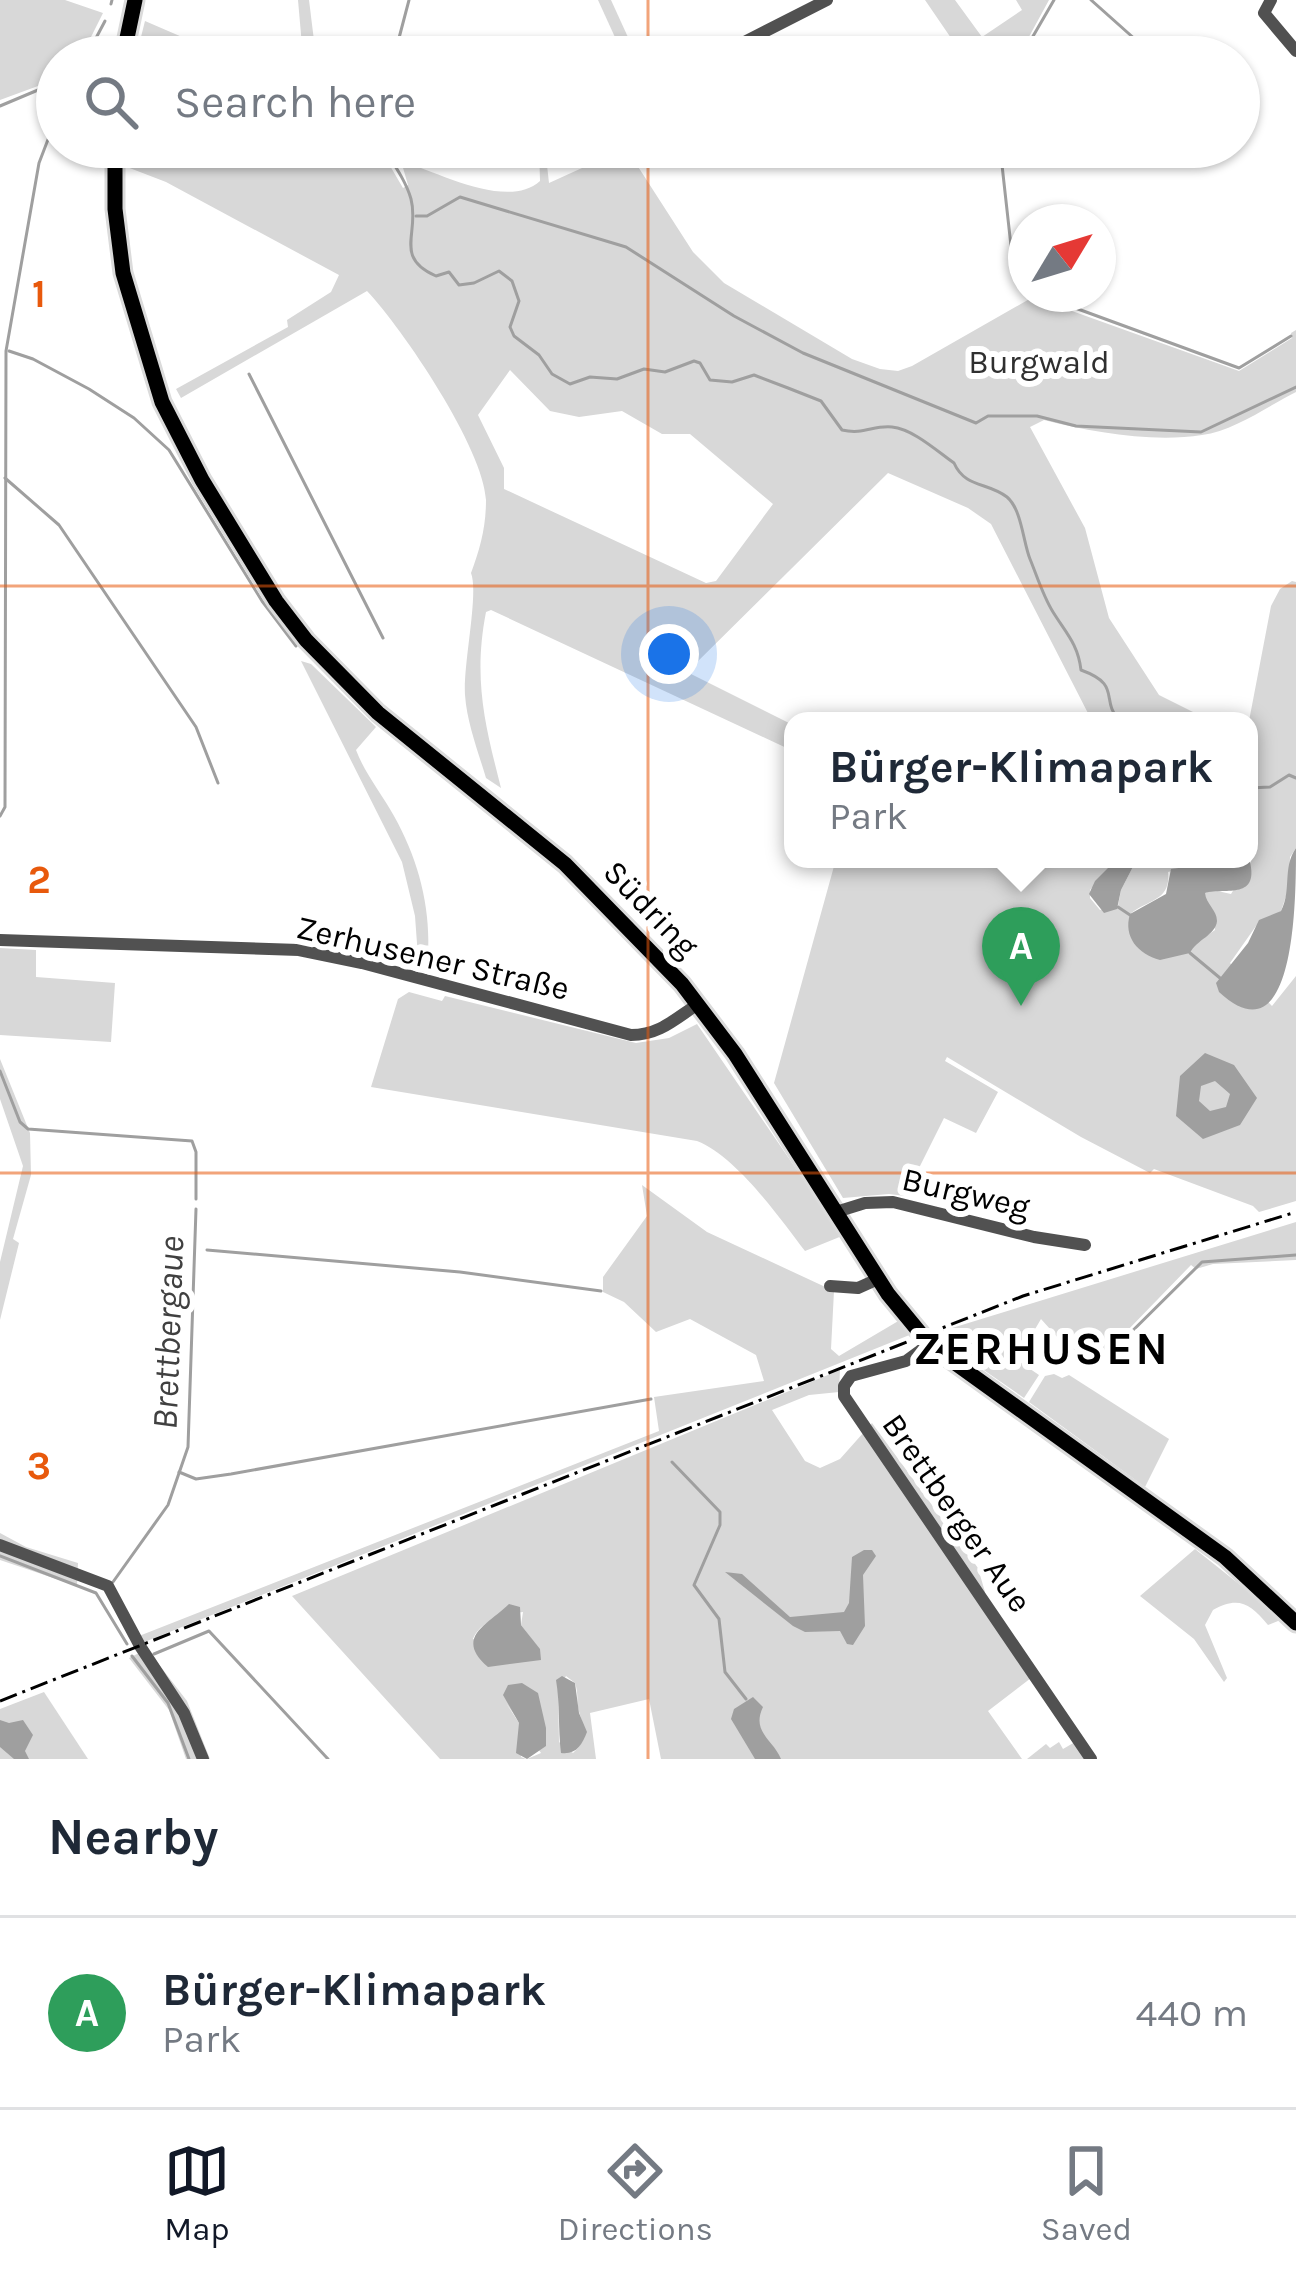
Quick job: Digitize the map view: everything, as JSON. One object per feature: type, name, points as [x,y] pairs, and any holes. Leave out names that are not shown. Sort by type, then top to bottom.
[{"type":"main road","points":[[127,36],[135,0]]},
{"type":"main road","name":"Südring","points":[[115,168],[123,273],[162,402],[202,480],[276,601],[338,676],[565,864],[644,942],[735,1054],[878,1279],[933,1342],[1225,1558],[1296,1623]]},
{"type":"street","points":[[756,36],[827,0]]},
{"type":"street","points":[[1270,0],[1264,14],[1296,51]]},
{"type":"street","name":"Zerhusener Straße","points":[[0,940],[299,950],[631,1035],[662,1029],[698,1004]]},
{"type":"street","name":"Burgweg","points":[[836,1212],[865,1203],[893,1202],[1085,1246]]},
{"type":"street","points":[[830,1286],[858,1288],[878,1279]]},
{"type":"street","name":"Brettberger Aue","points":[[933,1342],[906,1361],[851,1376],[844,1396],[1091,1759]]},
{"type":"street","points":[[0,1545],[108,1586],[184,1713],[203,1759]]},
{"type":"green space","points":[[0,0],[65,0],[103,13],[92,36],[36,36],[36,87],[0,100]]},
{"type":"green space","points":[[298,0],[309,0],[313,36],[301,36]]},
{"type":"green space","points":[[598,0],[611,0],[627,36],[614,36]]},
{"type":"green space","points":[[925,0],[955,0],[981,36],[950,36]]},
{"type":"green space","points":[[1016,0],[1049,0],[1029,36],[983,36],[1022,10]]},
{"type":"green space","points":[[145,21],[180,36],[141,36]]},
{"type":"green space","name":"Burgwald","points":[[130,168],[391,168],[403,188],[408,185],[403,168],[421,168],[473,186],[510,192],[540,181],[540,168],[547,168],[549,183],[582,168],[639,168],[693,252],[724,283],[852,359],[880,369],[898,371],[912,366],[1008,311],[1075,312],[1239,371],[1292,338],[1296,330],[1296,392],[1226,429],[1202,435],[1143,437],[1044,420],[1030,427],[1085,528],[1109,618],[1159,695],[1193,712],[1087,712],[991,524],[968,508],[888,473],[687,672],[784,720],[784,747],[491,610],[486,612],[482,636],[481,681],[501,788],[486,778],[465,695],[471,573],[485,519],[482,478],[439,391],[367,291],[181,398],[176,389],[288,327],[287,320],[331,292],[339,275],[166,182]],"holes":[[[510,370],[550,411],[579,417],[622,411],[662,434],[690,434],[773,504],[716,581],[706,583],[504,489],[504,468],[478,415]]]},
{"type":"green space","points":[[1296,582],[1296,848],[1290,857],[1289,887],[1281,911],[1256,926],[1230,963],[1272,1006],[1296,976],[1296,1201],[1259,1212],[1154,1169],[1150,1173],[947,1057],[945,1061],[998,1092],[976,1133],[944,1118],[905,1196],[843,1198],[774,1083],[834,868],[1109,868],[1090,890],[1100,910],[1118,906],[1132,868],[1182,868],[1168,872],[1162,894],[1130,914],[1193,945],[1215,930],[1205,893],[1231,894],[1247,868],[1258,868],[1258,712],[1251,712],[1271,606],[1280,589]]},
{"type":"green space","points":[[301,661],[311,664],[376,727],[356,750],[403,834],[418,872],[427,912],[426,972],[419,971],[415,916],[402,862]]},
{"type":"green space","points":[[0,948],[36,950],[36,977],[115,983],[111,1042],[0,1035]]},
{"type":"green space","points":[[409,992],[442,1001],[445,996],[636,1043],[669,1038],[697,1024],[842,1236],[805,1251],[742,1174],[697,1141],[371,1087],[398,999]]},
{"type":"green space","points":[[0,1059],[30,1133],[31,1175],[13,1239],[19,1243],[0,1320],[0,1262],[23,1166],[0,1099]]},
{"type":"green space","points":[[642,1185],[707,1232],[834,1291],[831,1349],[839,1356],[900,1320],[912,1334],[142,1643],[139,1636],[659,1431],[654,1397],[764,1381],[756,1355],[690,1319],[656,1332],[624,1302],[603,1292],[603,1277],[647,1216]]},
{"type":"green space","points":[[1296,1222],[1296,1260],[1196,1269],[1191,1265],[1093,1366],[1068,1349],[1041,1319],[1017,1360],[1039,1375],[1024,1398],[962,1355],[939,1332]]},
{"type":"green space","points":[[840,1370],[839,1392],[809,1395],[772,1410],[805,1461],[820,1468],[840,1459],[872,1423],[978,1568],[985,1592],[981,1598],[1031,1678],[988,1711],[1022,1759],[661,1759],[649,1699],[590,1713],[596,1759],[527,1759],[541,1753],[506,1703],[519,1723],[521,1757],[526,1759],[440,1759],[292,1596]],"holes":[[[523,1612],[521,1625],[540,1650],[473,1639],[487,1623]],[[566,1676],[575,1683],[584,1731],[573,1753],[559,1742],[558,1689]]]},
{"type":"green space","points":[[1069,1375],[1169,1439],[1145,1487],[1029,1402],[1045,1376]]},
{"type":"green space","points":[[0,1533],[26,1547],[78,1563],[77,1586],[0,1560]]},
{"type":"green space","points":[[1195,1549],[1283,1619],[1268,1625],[1255,1611],[1237,1603],[1213,1610],[1205,1625],[1227,1678],[1224,1682],[1194,1639],[1140,1596]]},
{"type":"green space","points":[[147,1649],[187,1701],[210,1759],[186,1759],[169,1710],[129,1658]]},
{"type":"green space","points":[[44,1692],[88,1759],[0,1759],[0,1709]]},
{"type":"green space","points":[[1059,1742],[1063,1749],[1075,1742],[1086,1759],[1027,1759],[1046,1744],[1050,1748]]},
{"type":"shaded area","points":[[1296,848],[1286,966],[1277,991],[1264,1007],[1244,1008],[1219,992],[1216,983],[1248,943],[1259,920],[1281,911]]},
{"type":"shaded area","points":[[1108,868],[1132,868],[1117,909],[1104,913],[1089,894]]},
{"type":"shaded area","points":[[1250,868],[1251,872],[1246,886],[1205,893],[1217,917],[1216,926],[1190,953],[1160,960],[1134,943],[1128,922],[1130,914],[1166,894],[1171,869]]},
{"type":"shaded area","points":[[1205,1053],[1234,1065],[1257,1098],[1240,1125],[1203,1139],[1176,1116],[1180,1076]],"holes":[[[1215,1081],[1230,1094],[1226,1107],[1210,1111],[1199,1101],[1201,1086]]]},
{"type":"shaded area","points":[[864,1550],[876,1556],[863,1575],[865,1626],[853,1645],[847,1644],[840,1631],[805,1632],[793,1626],[725,1572],[742,1574],[790,1617],[844,1612],[849,1603],[852,1557]]},
{"type":"shaded area","points":[[509,1604],[520,1607],[521,1625],[540,1649],[541,1660],[488,1667],[478,1656],[474,1639]]},
{"type":"shaded area","points":[[562,1676],[575,1683],[587,1732],[578,1748],[566,1753],[561,1753],[556,1680]]},
{"type":"shaded area","points":[[522,1683],[538,1693],[546,1728],[546,1746],[527,1759],[516,1753],[519,1723],[503,1695],[508,1685]]},
{"type":"shaded area","points":[[753,1697],[763,1707],[761,1729],[781,1759],[755,1759],[731,1719],[734,1709]]},
{"type":"shaded area","points":[[0,1720],[23,1720],[33,1735],[25,1751],[29,1759],[14,1759],[0,1747]]},
{"type":"waterway","name":"Brettbergaue","points":[[111,4],[112,0]]},
{"type":"waterway","points":[[400,36],[409,0]]},
{"type":"waterway","points":[[1033,36],[1054,0]]},
{"type":"waterway","points":[[1091,0],[1131,36]]},
{"type":"waterway","name":"Brettbergaue","points":[[97,36],[105,21]]},
{"type":"waterway","points":[[0,106],[36,91]]},
{"type":"waterway","name":"Brettbergaue","points":[[0,816],[5,807],[6,351],[38,168]]},
{"type":"waterway","points":[[396,168],[411,199],[415,261],[436,276],[449,272],[459,285],[499,271],[512,281],[519,301],[510,327],[514,336],[539,355],[552,374],[570,384],[590,377],[617,379],[644,369],[665,372],[694,361],[710,380],[732,382],[754,375],[821,401],[842,430],[885,427],[908,432],[954,463],[964,477],[1007,497],[1019,518],[1043,593],[1074,646],[1081,670],[1102,681],[1114,712]]},
{"type":"waterway","points":[[1002,168],[1008,219]]},
{"type":"waterway","points":[[416,216],[427,216],[460,197],[626,247],[734,316],[803,353],[976,423],[988,416],[1037,416],[1076,426],[1201,432],[1296,387]]},
{"type":"waterway","points":[[1086,312],[1239,368],[1291,336]]},
{"type":"waterway","points":[[9,351],[89,389],[134,418],[169,450],[262,601],[296,646]]},
{"type":"waterway","points":[[249,374],[383,638]]},
{"type":"waterway","points":[[5,478],[59,525],[196,727],[218,783]]},
{"type":"waterway","points":[[1258,788],[1270,787],[1289,775],[1296,778]]},
{"type":"waterway","points":[[1118,907],[1130,915]]},
{"type":"waterway","points":[[1190,953],[1220,978]]},
{"type":"waterway","name":"Brettbergaue","points":[[0,1071],[20,1122],[28,1129],[192,1141],[196,1199]]},
{"type":"waterway","name":"Brettbergaue","points":[[113,1582],[168,1505],[188,1447],[196,1209]]},
{"type":"waterway","points":[[207,1250],[460,1272],[601,1291]]},
{"type":"waterway","points":[[1097,1366],[1202,1262],[1296,1255]]},
{"type":"waterway","points":[[179,1472],[196,1479],[231,1474],[651,1399]]},
{"type":"waterway","points":[[672,1462],[720,1512],[720,1525],[694,1585],[719,1619],[725,1672],[746,1699]]},
{"type":"waterway","points":[[0,1556],[96,1593],[127,1644]]},
{"type":"waterway","name":"Brettbergaue","points":[[154,1654],[209,1631],[328,1759]]},
{"type":"waterway","points":[[132,1656],[168,1703],[189,1759]]},
{"type":"railway","points":[[0,1701],[1023,1296],[1296,1212]]},
{"type":"place","name":"Bürger-Klimapark","points":[[1021,1006]]},
{"type":"district","name":"ZERHUSEN","points":[[1042,1349]]}]
